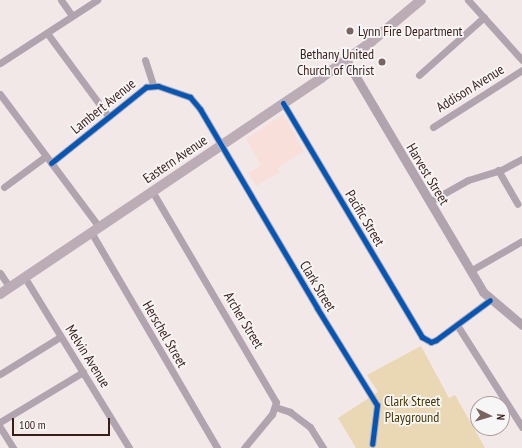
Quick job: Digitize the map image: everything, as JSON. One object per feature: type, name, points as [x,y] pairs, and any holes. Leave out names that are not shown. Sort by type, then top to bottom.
[{"type":"main road","name":"Eastern Avenue","points":[[0,294],[346,60],[421,0]]},
{"type":"street","points":[[61,0],[72,16]]},
{"type":"street","points":[[0,63],[97,0]]},
{"type":"street","points":[[468,0],[522,60]]},
{"type":"street","points":[[419,75],[484,17]]},
{"type":"street","points":[[47,32],[109,117]]},
{"type":"street","points":[[145,60],[153,85]]},
{"type":"street","name":"Harvest Street","points":[[346,60],[470,271],[490,300],[522,325]]},
{"type":"street","name":"Addison Avenue","points":[[433,127],[522,70]]},
{"type":"street","name":"Lambert Avenue","points":[[51,163],[140,91],[153,85],[183,93],[196,103],[220,145]]},
{"type":"street","name":"Herschel Street","points":[[0,94],[51,163],[95,230],[216,448]]},
{"type":"street","name":"Pacific Street","points":[[283,103],[420,333],[431,342],[457,325]]},
{"type":"street","name":"Clark Street","points":[[220,145],[378,405],[372,444]]},
{"type":"street","points":[[4,188],[46,156]]},
{"type":"street","points":[[429,202],[468,180],[498,170],[522,159]]},
{"type":"street","points":[[498,170],[518,204]]},
{"type":"street","name":"Archer Street","points":[[152,191],[273,395],[275,408]]},
{"type":"street","points":[[470,271],[522,241]]},
{"type":"street","points":[[0,273],[10,288]]},
{"type":"street","name":"Melvin Avenue","points":[[25,278],[129,448]]},
{"type":"street","points":[[490,300],[457,325],[522,427]]},
{"type":"street","points":[[0,374],[60,337]]},
{"type":"street","points":[[0,422],[83,372]]},
{"type":"street","points":[[244,448],[275,408],[290,412],[310,427],[323,448]]},
{"type":"street","points":[[0,427],[13,448]]},
{"type":"shaded area","points":[[283,114],[304,151],[277,168],[280,172],[256,186],[248,173],[261,165],[246,139]]},
{"type":"green space","name":"Clark Street Playground","points":[[421,346],[449,398],[455,395],[470,422],[470,436],[478,436],[485,448],[356,448],[338,418],[378,392],[367,375]]},
{"type":"cycle path","points":[[51,163],[146,87],[158,86],[190,97],[200,109],[317,308],[377,405],[372,444]]},
{"type":"cycle path","points":[[283,103],[422,337],[431,342],[436,340],[490,300]]},
{"type":"place","name":"Lynn Fire Department","points":[[350,31]]},
{"type":"place","name":"Bethany United Church of Christ","points":[[382,62]]}]
